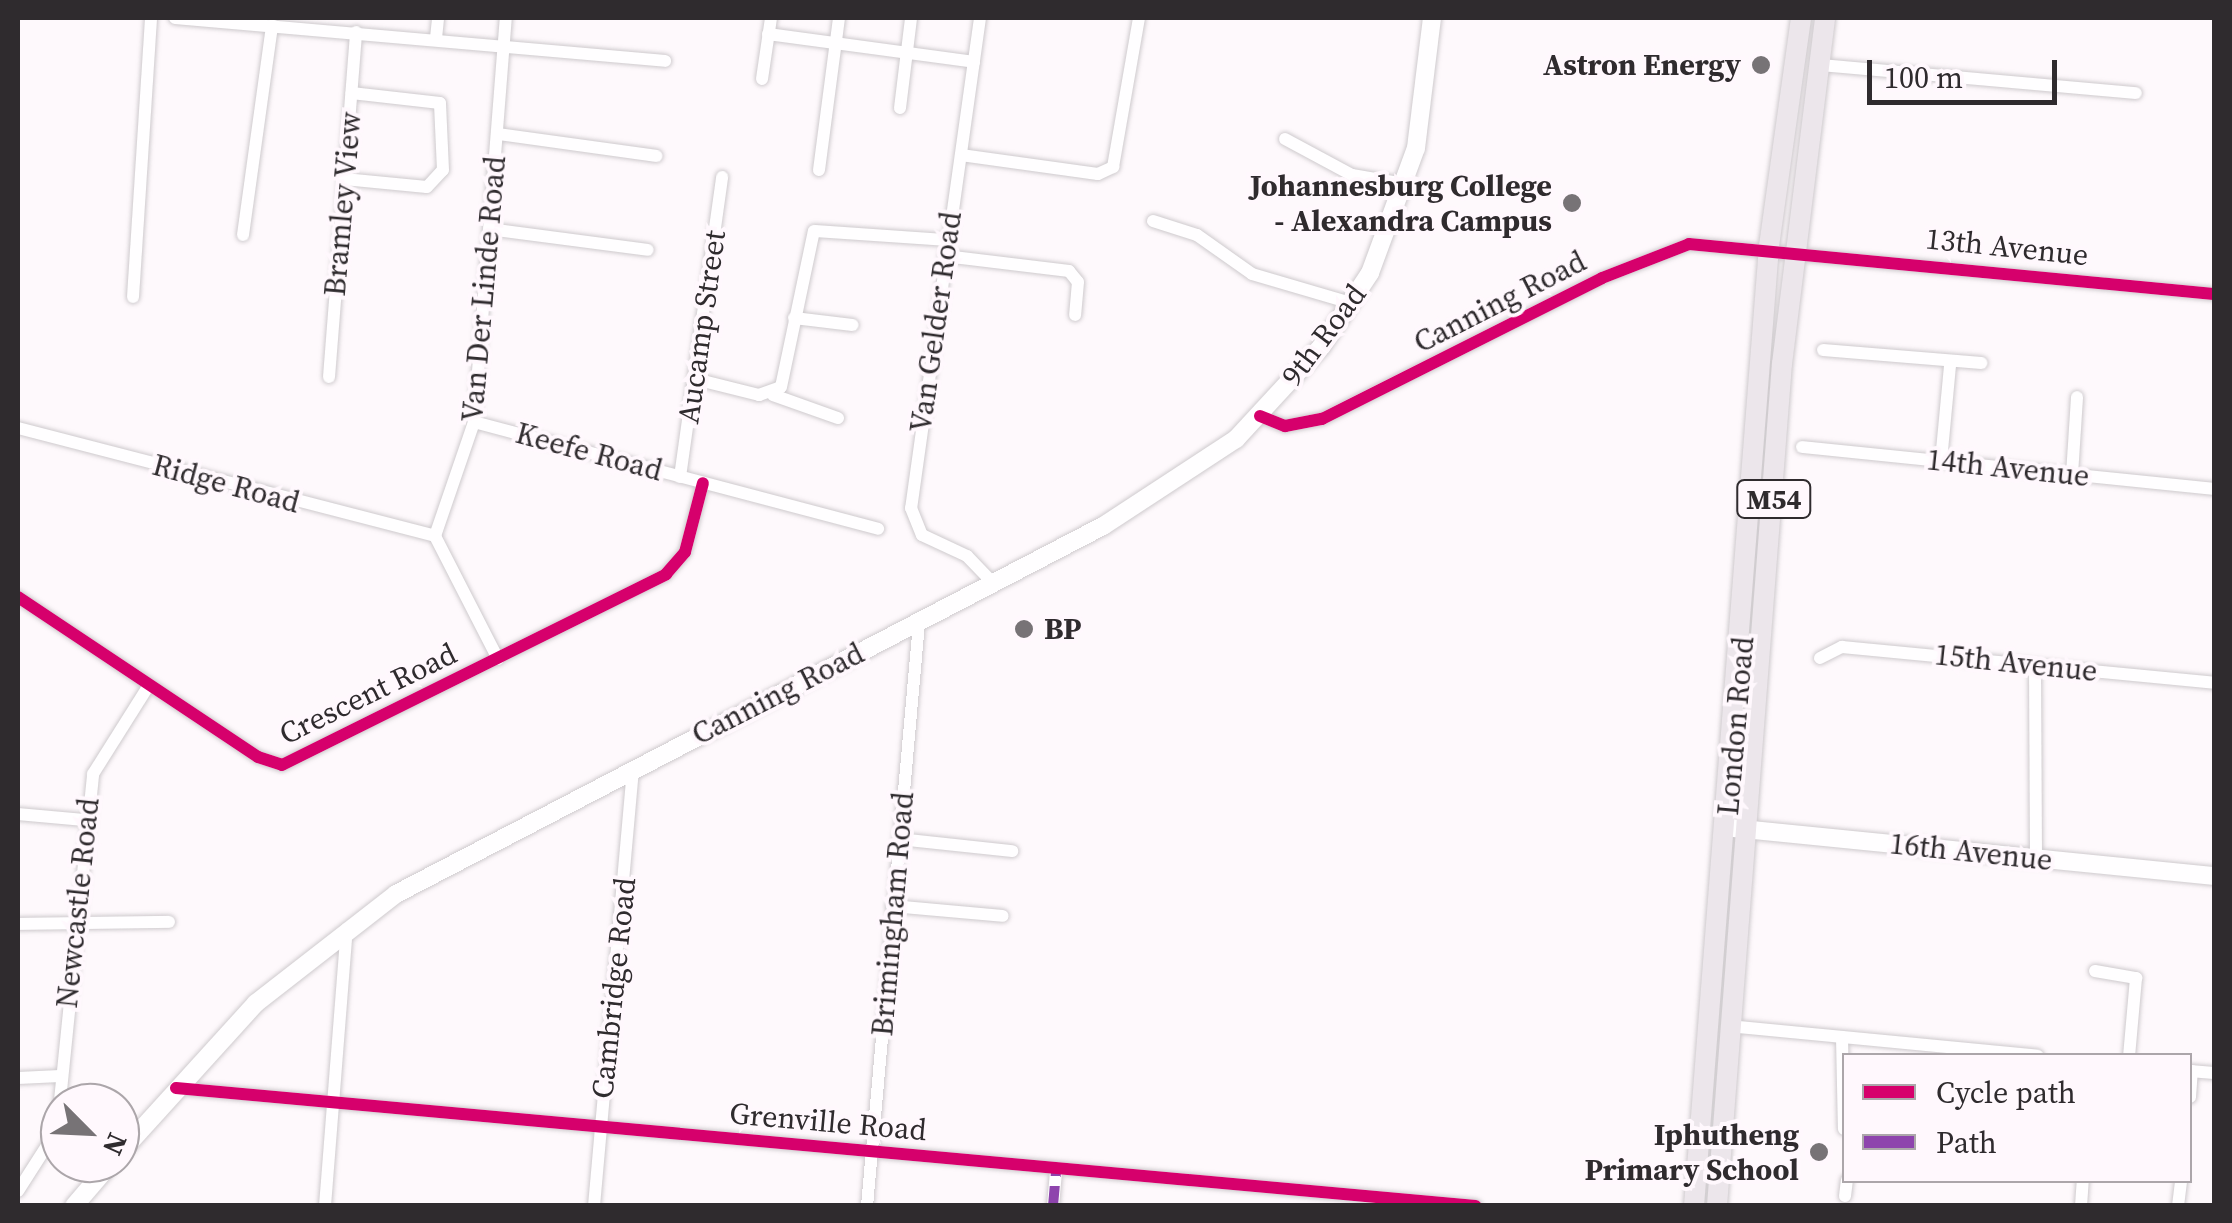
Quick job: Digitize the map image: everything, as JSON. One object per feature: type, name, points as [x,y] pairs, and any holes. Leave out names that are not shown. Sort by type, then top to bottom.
[{"type":"main road","name":"9th Road","points":[[1260,416],[1351,304],[1404,184],[1423,116],[1432,18]]},
{"type":"main road","name":"M54","points":[[1769,246],[1802,18]]},
{"type":"main road","name":"M54","points":[[1793,250],[1825,18]]},
{"type":"main road","name":"London Road","points":[[1694,1206],[1727,828],[1769,246]]},
{"type":"main road","name":"London Road","points":[[1717,1206],[1727,1169],[1730,1026],[1750,830],[1793,250]]},
{"type":"main road","name":"Canning Road","points":[[140,1129],[256,1003],[347,927],[633,770],[994,584],[1170,488],[1260,416]]},
{"type":"main road","name":"16th Avenue","points":[[1727,828],[2214,876]]},
{"type":"main road","points":[[74,1206],[94,1183]]},
{"type":"street","points":[[133,297],[152,18]]},
{"type":"street","points":[[175,18],[272,25],[325,23],[356,32],[504,42],[665,62]]},
{"type":"street","points":[[436,38],[438,18]]},
{"type":"street","name":"Van Der Linde Road","points":[[436,536],[474,422],[506,18]]},
{"type":"street","points":[[762,79],[771,18]]},
{"type":"street","points":[[819,170],[839,18]]},
{"type":"street","points":[[900,108],[911,18]]},
{"type":"street","name":"Van Gelder Road","points":[[980,18],[946,240],[912,514],[922,535],[967,556],[994,584]]},
{"type":"street","points":[[961,155],[1098,174],[1113,166],[1139,18]]},
{"type":"street","points":[[243,235],[272,25]]},
{"type":"street","name":"Bramley View","points":[[328,377],[356,32]]},
{"type":"street","points":[[768,34],[974,62]]},
{"type":"street","points":[[1821,64],[2136,94]]},
{"type":"street","points":[[344,179],[426,187],[443,170],[440,103],[352,92]]},
{"type":"street","points":[[498,134],[656,156]]},
{"type":"street","points":[[1285,139],[1352,175],[1404,184]]},
{"type":"street","name":"Aucamp Street","points":[[680,477],[698,380],[722,176]]},
{"type":"street","points":[[1154,221],[1198,235],[1252,274],[1351,304]]},
{"type":"street","points":[[489,229],[648,250]]},
{"type":"street","points":[[774,395],[814,231],[946,240]]},
{"type":"street","name":"Canning Road","points":[[1260,416],[1285,426],[1322,419],[1656,254],[1706,243],[1793,250]]},
{"type":"street","name":"13th Avenue","points":[[1793,250],[2214,294]]},
{"type":"street","points":[[944,256],[1069,271],[1078,282],[1075,315]]},
{"type":"street","points":[[794,318],[853,325]]},
{"type":"street","points":[[1822,350],[1950,365],[1981,363]]},
{"type":"street","points":[[1941,461],[1950,365]]},
{"type":"street","points":[[698,380],[774,395],[838,418]]},
{"type":"street","points":[[2072,475],[2078,397]]},
{"type":"street","name":"Keefe Road","points":[[474,422],[878,529]]},
{"type":"street","name":"Ridge Road","points":[[18,428],[436,536]]},
{"type":"street","name":"14th Avenue","points":[[1802,447],[2214,488]]},
{"type":"street","name":"Crescent Road","points":[[18,597],[149,685],[282,764],[498,659],[674,567],[703,483]]},
{"type":"street","points":[[436,536],[498,659]]},
{"type":"street","name":"Brimingham Road","points":[[867,1206],[919,623]]},
{"type":"street","name":"15th Avenue","points":[[1820,658],[1842,647],[2214,682]]},
{"type":"street","points":[[2035,666],[2036,858]]},
{"type":"street","name":"Newcastle Road","points":[[18,1191],[54,1140],[84,820],[96,765],[149,685]]},
{"type":"street","name":"Cambridge Road","points":[[594,1206],[633,770]]},
{"type":"street","points":[[18,814],[84,820]]},
{"type":"street","points":[[899,840],[1012,850]]},
{"type":"street","points":[[892,906],[1004,916]]},
{"type":"street","points":[[18,924],[75,918],[169,922]]},
{"type":"street","points":[[324,1206],[347,927]]},
{"type":"street","points":[[2095,971],[2136,978],[2129,1053]]},
{"type":"street","points":[[1730,1026],[2009,1053]]},
{"type":"street","points":[[1842,1036],[1842,1053]]},
{"type":"street","points":[[18,1078],[60,1076]]},
{"type":"street","name":"Grenville Road","points":[[176,1088],[1476,1206]]},
{"type":"street","points":[[1054,1206],[1056,1168]]},
{"type":"street","points":[[1846,1196],[1847,1183]]},
{"type":"marked path","points":[[1053,1206],[1056,1168]]},
{"type":"cycle path","points":[[1260,416],[1285,426],[1322,419],[1602,278],[1689,244],[2214,294]]},
{"type":"cycle path","points":[[18,597],[258,757],[282,765],[666,574],[685,552],[703,483]]},
{"type":"cycle path","points":[[176,1088],[1476,1206]]},
{"type":"place","name":"Astron Energy","points":[[1761,65]]},
{"type":"place","name":"Johannesburg College - Alexandra Campus","points":[[1572,203]]},
{"type":"place","name":"BP","points":[[1024,629]]},
{"type":"place","name":"Iphutheng Primary School","points":[[1819,1152]]}]
